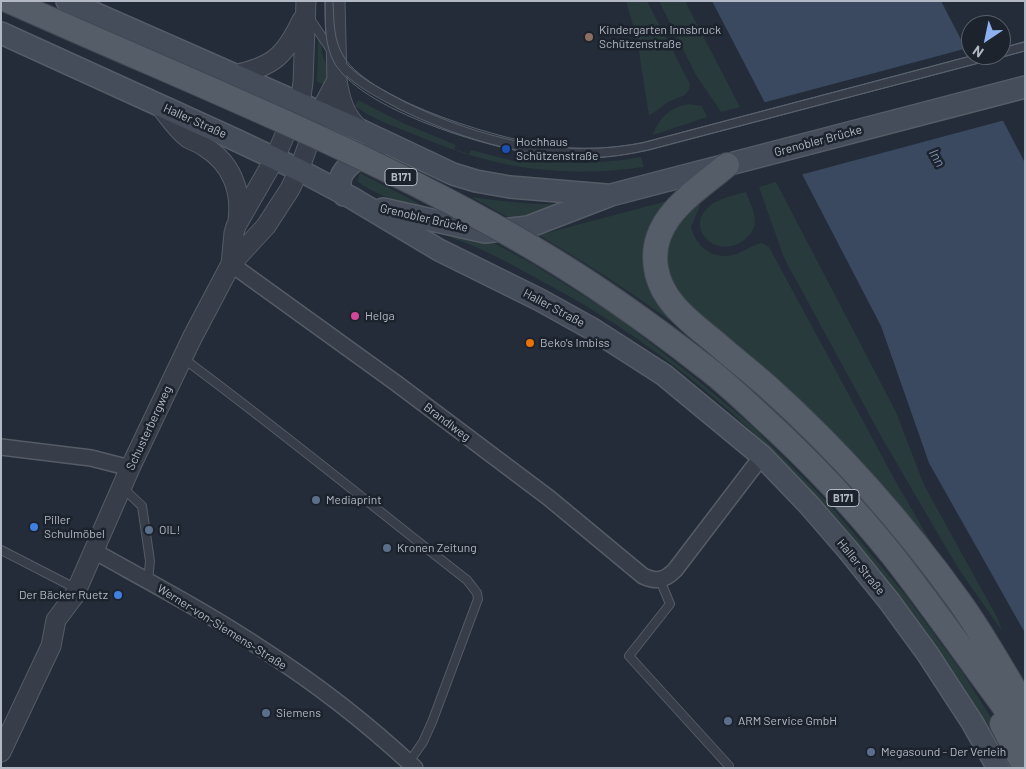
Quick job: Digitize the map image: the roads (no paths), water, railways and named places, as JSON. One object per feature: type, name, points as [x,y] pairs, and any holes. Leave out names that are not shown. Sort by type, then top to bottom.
[{"type":"main road","name":"B171","points":[[9,1],[240,102],[400,176],[534,248],[612,298],[708,369],[780,433],[821,473],[892,555],[1017,724],[1025,738]]},
{"type":"main road","points":[[67,1],[298,104],[320,112],[407,154]]},
{"type":"main road","name":"Haller Straße","points":[[1,33],[299,170],[439,250],[540,300],[594,330],[664,375],[762,456],[809,505],[889,601],[928,653],[972,722],[998,768]]},
{"type":"main road","name":"Grenobler Brücke","points":[[348,197],[386,210],[485,232],[528,227],[611,195],[1025,87]]},
{"type":"main road","points":[[348,197],[341,190],[340,181],[346,170],[360,157],[378,151],[407,154]]},
{"type":"main road","name":"Grenobler Brücke","points":[[407,154],[453,174],[476,181],[510,187],[611,195]]},
{"type":"main road","points":[[726,165],[673,212],[660,230],[655,260],[662,287],[678,311],[796,414],[884,505],[960,602],[1025,707]]},
{"type":"main road","name":"B171","points":[[962,651],[1024,768]]},
{"type":"street","points":[[335,1],[337,80],[342,105],[355,126],[362,131]]},
{"type":"street","points":[[233,75],[257,69],[278,57],[292,40],[306,7]]},
{"type":"street","name":"Schusterbergweg","points":[[231,264],[236,226],[275,158],[298,104],[303,82],[306,7]]},
{"type":"street","name":"Schusterbergweg","points":[[1,752],[51,646],[56,620],[75,592],[182,357],[231,264],[266,226],[290,190],[320,112],[337,80]]},
{"type":"street","points":[[159,105],[187,137],[206,147],[228,168],[238,192],[239,210],[236,226]]},
{"type":"street","name":"Brandlweg","points":[[231,264],[396,383],[549,498],[643,576],[654,581],[660,580]]},
{"type":"street","points":[[1,447],[92,458],[130,468]]},
{"type":"street","points":[[660,580],[668,578],[675,570],[762,456]]},
{"type":"street","name":"Werner-von-Siemens-Straße","points":[[94,551],[266,651],[338,702],[412,765]]},
{"type":"lane","points":[[306,7],[337,60],[363,84],[410,109],[464,131],[529,148],[577,154],[640,148],[961,63]]},
{"type":"lane","points":[[1011,50],[1025,46]]},
{"type":"lane","points":[[182,357],[324,466],[467,580],[477,593],[478,599],[432,722],[412,765]]},
{"type":"lane","points":[[122,486],[142,506],[150,561],[148,581]]},
{"type":"lane","points":[[1,550],[75,592]]},
{"type":"lane","points":[[660,580],[670,604],[629,656],[729,766]]},
{"type":"water","name":"Inn","points":[[712,1],[941,1],[961,40],[961,65],[974,65],[1025,163],[1025,633],[929,463],[881,326]]},
{"type":"tram line","points":[[325,1],[325,25],[331,57],[351,82],[376,99],[406,115],[440,129],[475,140],[509,149],[565,158],[607,157],[648,150],[1025,51]]},
{"type":"tram line","points":[[333,1],[334,23],[340,50],[359,74],[382,89],[410,104],[475,128],[535,144],[568,148],[600,148],[642,143],[961,58]]},
{"type":"tram line","points":[[1011,46],[1025,42]]},
{"type":"place","name":"Kindergarten Innsbruck Schützenstraße","points":[[589,37]]},
{"type":"place","name":"Hochhaus Schützenstraße","points":[[506,149]]},
{"type":"place","name":"Helga","points":[[355,316]]},
{"type":"place","name":"Beko's Imbiss","points":[[530,343]]},
{"type":"place","name":"Mediaprint","points":[[316,500]]},
{"type":"place","name":"Piller Schulmöbel","points":[[34,527]]},
{"type":"place","name":"OIL!","points":[[149,530]]},
{"type":"place","name":"Kronen Zeitung","points":[[387,548]]},
{"type":"place","name":"Der Bäcker Ruetz","points":[[118,595]]},
{"type":"place","name":"Siemens","points":[[266,713]]},
{"type":"place","name":"ARM Service GmbH","points":[[728,721]]},
{"type":"place","name":"Megasound - Der Verleih","points":[[871,752]]}]
